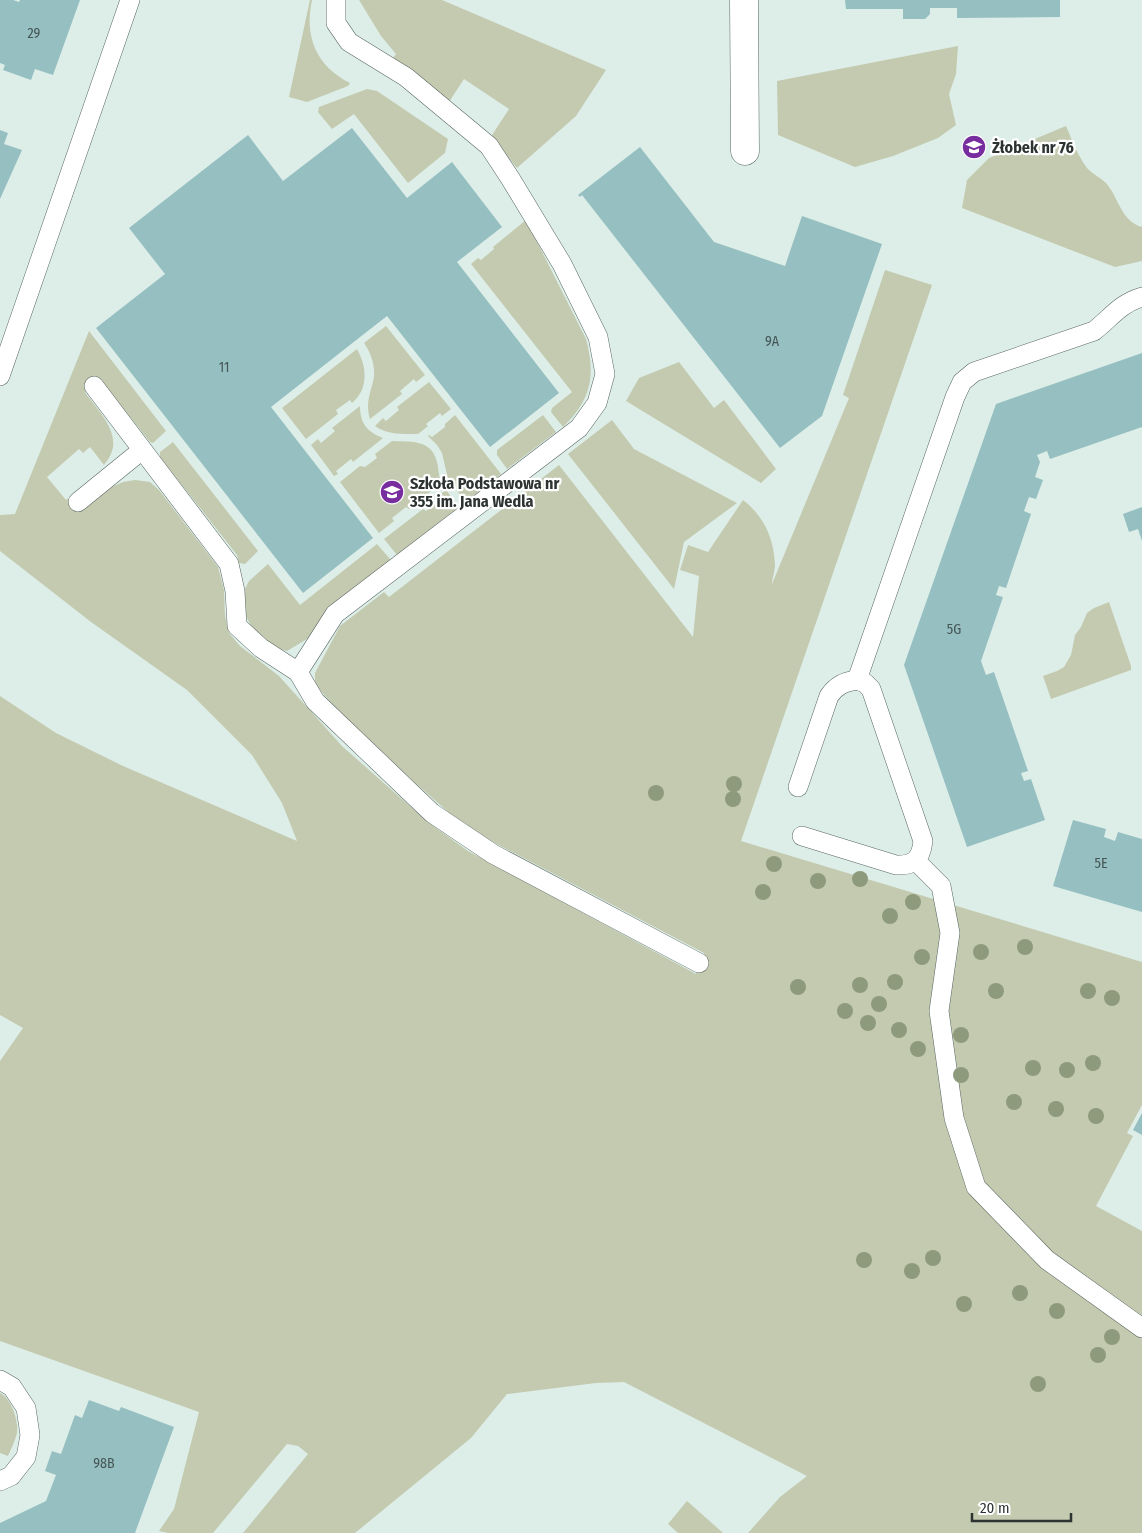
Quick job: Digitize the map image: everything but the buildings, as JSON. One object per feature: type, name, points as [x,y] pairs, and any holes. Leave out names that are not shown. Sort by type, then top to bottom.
[{"type":"street","points":[[744,0],[745,151]]},
{"type":"lane","points":[[0,376],[130,0]]},
{"type":"lane","points":[[298,672],[335,614],[579,428],[597,403],[605,374],[598,337],[562,264],[489,146],[406,77],[349,42],[336,23],[336,0]]},
{"type":"lane","points":[[857,680],[955,397],[962,382],[974,372],[1094,331],[1125,304],[1142,297]]},
{"type":"lane","points":[[94,386],[229,564],[235,591],[237,626],[261,648],[298,672],[315,701],[432,813],[493,854],[699,963]]},
{"type":"lane","points":[[78,502],[142,450]]},
{"type":"lane","points":[[798,786],[829,696],[834,689],[844,682],[857,680],[865,683],[871,690],[923,841],[922,851],[916,861],[906,865],[896,865],[802,836]]},
{"type":"lane","points":[[916,861],[941,886],[950,932],[939,1011],[954,1118],[976,1187],[1047,1260],[1142,1328]]},
{"type":"lane","points":[[0,1380],[12,1387],[26,1408],[30,1435],[26,1457],[11,1476],[0,1481]]},
{"type":"green space","points":[[310,0],[312,0],[310,26],[315,49],[329,68],[350,83],[348,86],[307,102],[289,97]]},
{"type":"green space","points":[[359,0],[442,0],[606,70],[576,116],[517,168],[492,135],[509,109],[464,79],[449,102],[391,61],[396,54],[381,36]]},
{"type":"green space","points":[[958,46],[956,74],[949,94],[956,125],[938,138],[893,156],[855,167],[778,135],[777,81]]},
{"type":"green space","points":[[367,89],[377,91],[448,139],[445,153],[408,183],[354,114],[332,129],[318,112],[319,107]]},
{"type":"green space","points":[[1066,126],[1087,168],[1106,183],[1129,220],[1142,227],[1142,261],[1115,267],[962,208],[967,180],[989,158]]},
{"type":"green space","points":[[526,220],[586,339],[589,352],[591,365],[589,387],[580,407],[563,427],[551,412],[552,408],[572,392],[471,264],[478,258],[481,260],[494,249],[493,247]]},
{"type":"green space","points":[[885,270],[932,285],[741,841],[1142,962],[1142,1105],[1127,1133],[1133,1136],[1096,1206],[1142,1231],[1142,1533],[748,1533],[780,1497],[807,1476],[624,1382],[596,1383],[507,1394],[471,1438],[355,1533],[243,1533],[308,1454],[298,1446],[287,1444],[213,1533],[168,1533],[159,1531],[174,1509],[199,1412],[0,1341],[0,1061],[23,1028],[0,1015],[0,696],[56,733],[123,766],[297,841],[282,803],[252,755],[187,690],[91,622],[0,551],[0,515],[15,514],[89,331],[166,431],[153,443],[150,442],[100,379],[85,392],[108,425],[113,440],[112,450],[110,457],[104,465],[90,447],[83,453],[79,449],[47,477],[66,500],[68,498],[79,511],[112,487],[123,482],[135,480],[150,482],[159,490],[218,567],[224,590],[225,616],[229,633],[240,646],[279,676],[342,746],[429,823],[468,851],[696,974],[704,953],[495,843],[454,817],[355,730],[320,690],[315,682],[315,673],[340,626],[384,592],[389,597],[559,465],[693,637],[699,576],[680,570],[688,545],[708,552],[743,500],[757,513],[770,537],[775,565],[772,584],[849,398],[843,395]]},
{"type":"green space","points":[[386,326],[425,375],[416,382],[414,379],[400,391],[402,394],[370,419],[368,402],[374,377],[374,368],[371,355],[364,343]]},
{"type":"green space","points":[[357,349],[363,363],[365,378],[358,397],[352,403],[350,400],[336,410],[338,414],[306,439],[282,408]]},
{"type":"green space","points":[[679,362],[714,408],[724,400],[776,469],[761,483],[626,401],[639,378]]},
{"type":"green space","points":[[429,382],[451,409],[442,416],[440,413],[426,424],[428,426],[418,434],[390,432],[375,426],[383,418],[386,421],[399,410],[397,407]]},
{"type":"green space","points":[[360,406],[363,422],[369,430],[383,438],[353,462],[351,459],[336,471],[338,474],[334,476],[311,445],[318,439],[321,443],[335,431],[332,428]]},
{"type":"green space","points":[[455,415],[501,474],[466,502],[448,479],[442,453],[428,436],[432,437],[445,427],[445,424]]},
{"type":"green space","points":[[543,415],[556,432],[507,469],[497,455],[497,450]]},
{"type":"green space","points":[[612,420],[634,449],[737,503],[684,542],[674,589],[568,454]]},
{"type":"green space","points":[[392,441],[418,443],[429,448],[436,459],[441,483],[409,509],[406,507],[392,518],[394,521],[379,533],[340,482],[360,466],[365,467],[377,458],[375,454]]},
{"type":"green space","points":[[173,442],[258,551],[245,564],[239,563],[237,555],[160,457],[160,452]]},
{"type":"green space","points":[[446,490],[459,507],[397,555],[384,539],[423,509],[426,511],[439,501],[437,497]]},
{"type":"green space","points":[[377,544],[391,560],[332,606],[312,636],[287,651],[277,648],[251,626],[246,616],[244,591],[249,581],[268,564],[300,605]]},
{"type":"green space","points":[[1109,602],[1131,670],[1051,699],[1043,676],[1064,667],[1071,655],[1075,635],[1087,613]]},
{"type":"green space","points":[[0,1393],[11,1405],[17,1422],[17,1433],[8,1456],[0,1453]]},
{"type":"green space","points":[[687,1501],[723,1533],[678,1533],[668,1524]]},
{"type":"place","name":"Żłobek nr 76","points":[[974,147]]},
{"type":"place","name":"Szkoła Podstawowa nr 355 im. Jana Wedla","points":[[392,492]]}]
